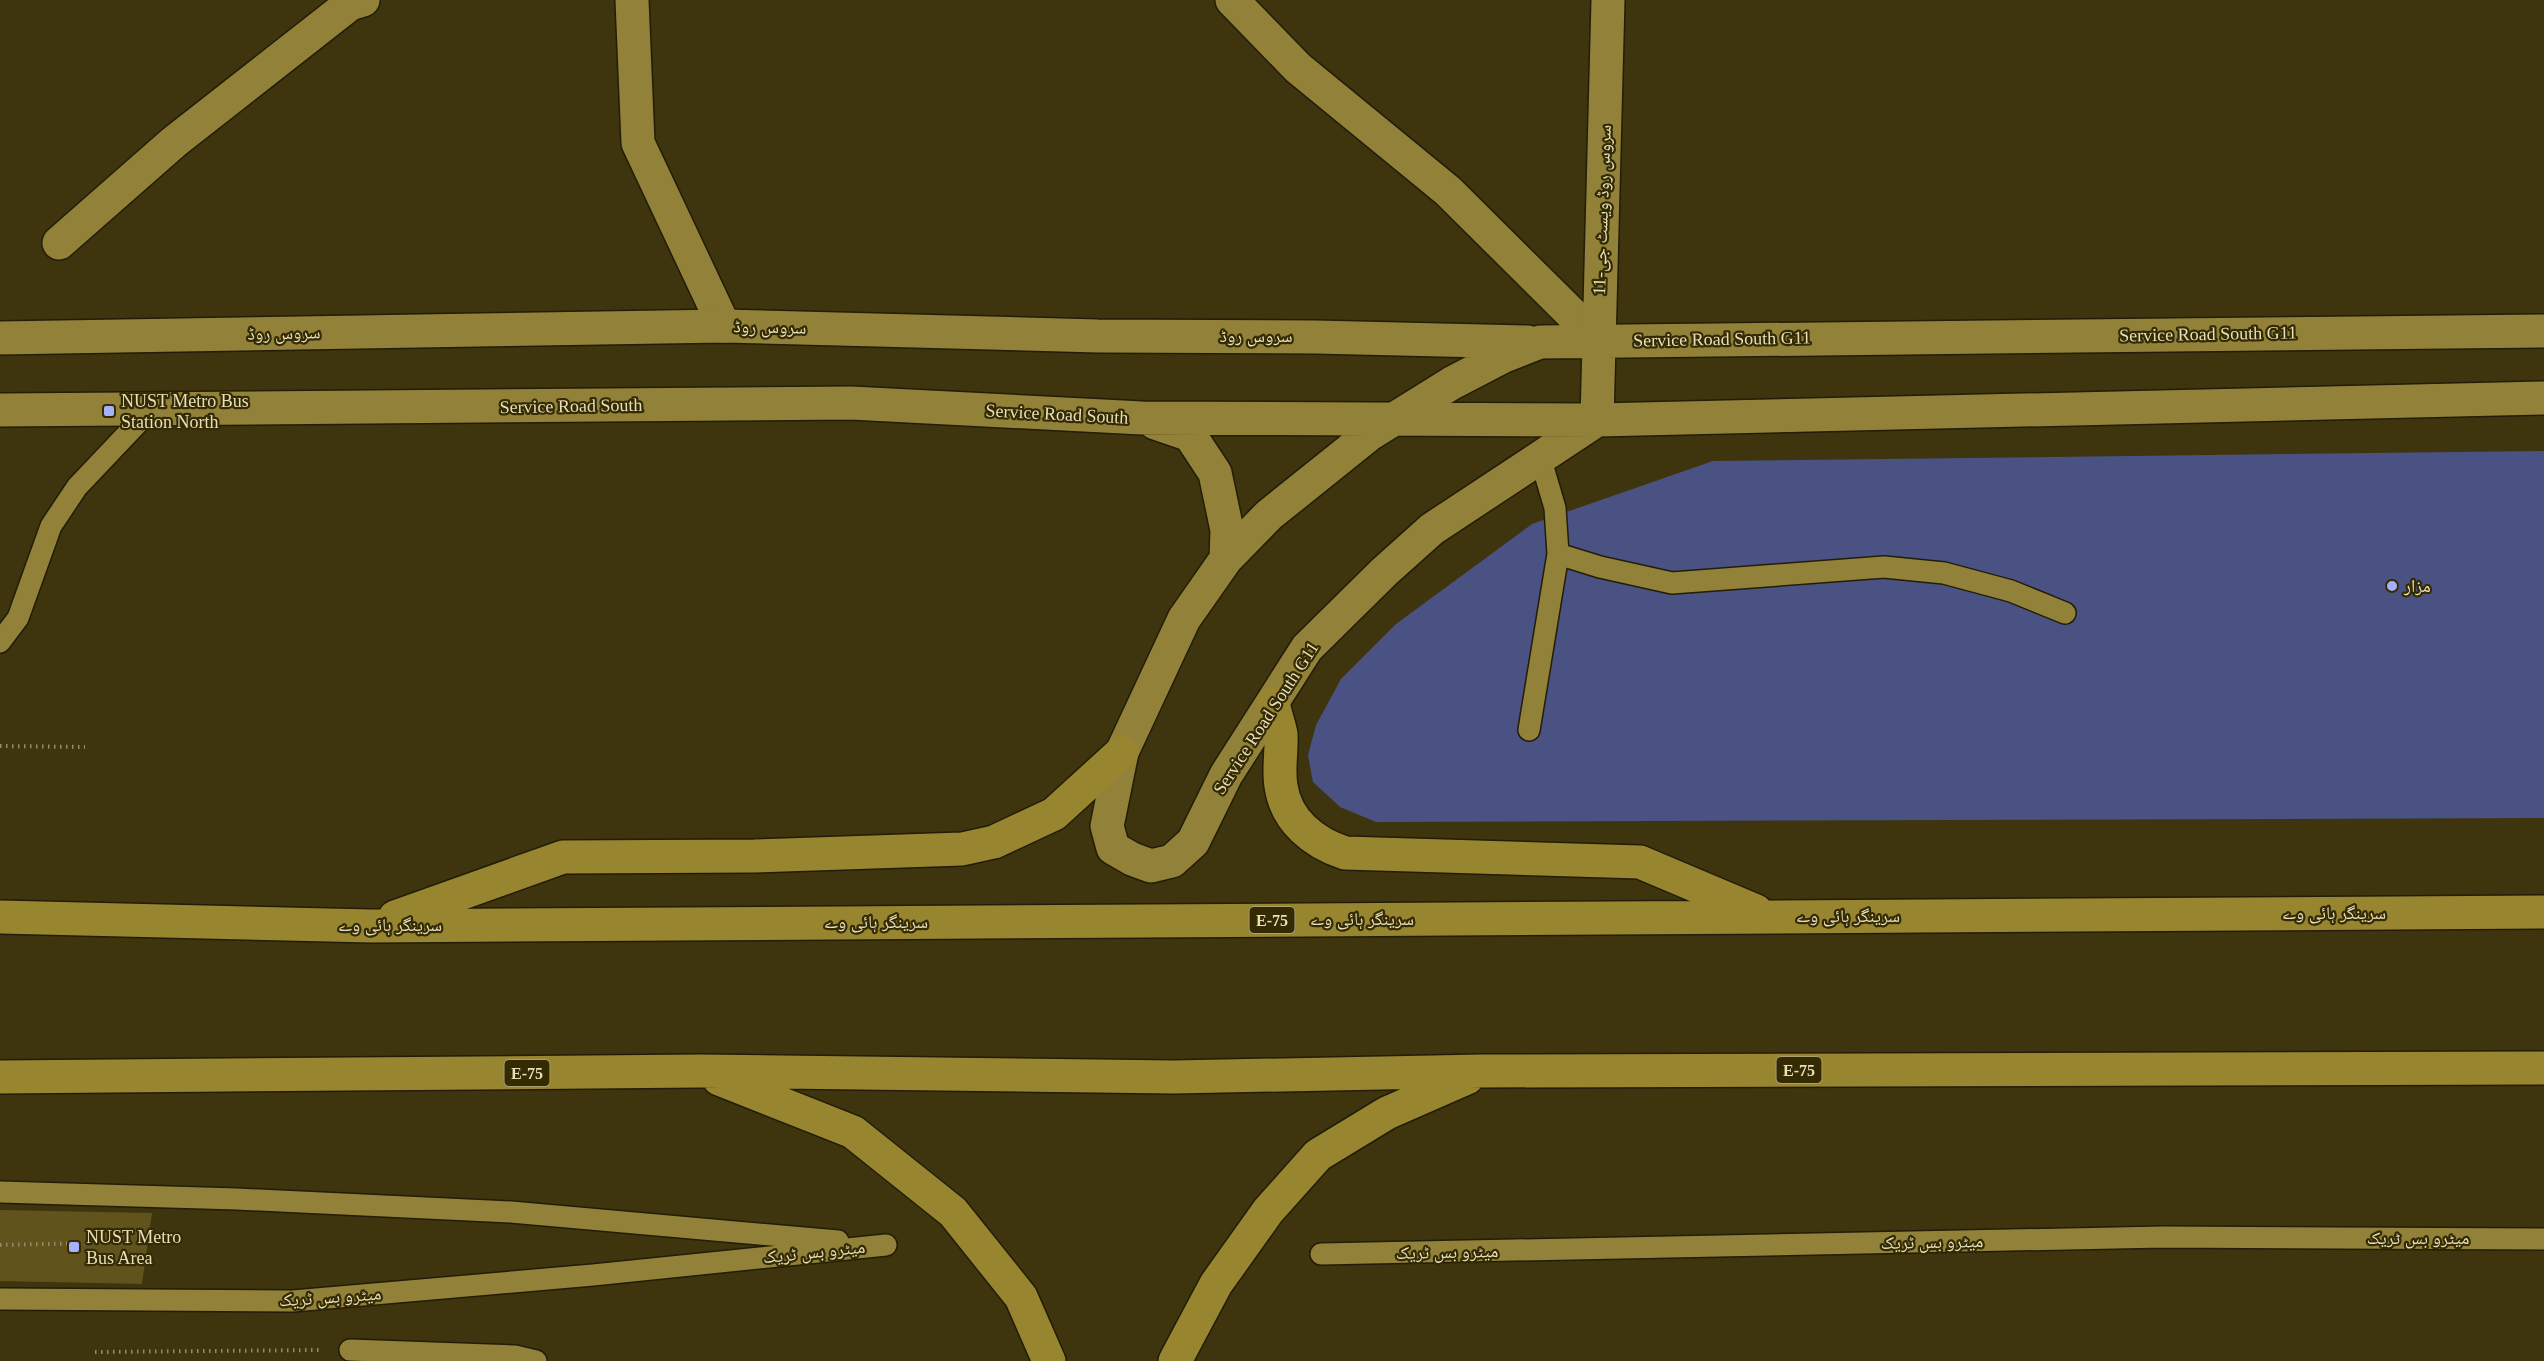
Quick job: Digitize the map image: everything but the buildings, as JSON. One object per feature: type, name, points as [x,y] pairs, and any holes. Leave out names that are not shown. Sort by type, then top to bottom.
[{"type":"highway","points":[[1273,702],[1281,734],[1281,786],[1287,808],[1304,830],[1324,846],[1345,853],[1640,862],[1770,916]]},
{"type":"highway","points":[[371,926],[563,857],[754,856],[962,849],[994,842],[1054,814],[1122,752]]},
{"type":"highway","name":"سرینگر ہائی وے","points":[[0,917],[371,926],[2544,912]]},
{"type":"highway","name":"E-75","points":[[0,1077],[701,1071],[1174,1077],[1482,1071],[2544,1068]]},
{"type":"highway","points":[[701,1071],[853,1132],[953,1212],[1021,1297],[1049,1361]]},
{"type":"highway","points":[[1174,1361],[1216,1284],[1268,1211],[1318,1155],[1387,1113],[1482,1071]]},
{"type":"main road","points":[[58,243],[174,142],[350,4],[363,0]]},
{"type":"main road","points":[[633,0],[638,143],[724,326]]},
{"type":"main road","points":[[1232,0],[1298,68],[1448,191],[1598,340]]},
{"type":"main road","name":"سروس روڈ ویسٹ جی-11","points":[[1597,420],[1608,0]]},
{"type":"main road","name":"سروس روڈ","points":[[0,338],[724,326],[1098,336],[1315,337],[1540,342]]},
{"type":"main road","name":"Service Road South G11","points":[[1597,420],[1432,529],[1384,572],[1307,648],[1226,775],[1193,842],[1172,861],[1151,866],[1132,859],[1113,848],[1107,826],[1122,752],[1184,620],[1226,560],[1269,515],[1362,440],[1452,383],[1502,357],[1540,342],[2544,331]]},
{"type":"main road","points":[[1142,418],[1597,420],[2544,398]]},
{"type":"main road","name":"Service Road South","points":[[0,410],[850,403],[1142,418]]},
{"type":"main road","points":[[1142,418],[1190,435],[1215,473],[1227,530],[1226,560]]},
{"type":"lane","points":[[0,642],[18,618],[51,526],[77,487],[151,409]]},
{"type":"lane","points":[[1529,730],[1558,554],[1555,508],[1540,457]]},
{"type":"lane","points":[[1558,554],[1600,567],[1672,583],[1884,567],[1944,573],[2011,591],[2065,613]]},
{"type":"lane","name":"میٹرو بس ٹریک","points":[[0,1192],[237,1199],[511,1212],[886,1245],[594,1275],[292,1301],[0,1299]]},
{"type":"lane","name":"میٹرو بس ٹریک","points":[[1321,1254],[2163,1237],[2544,1239]]},
{"type":"lane","points":[[350,1350],[515,1356],[536,1361]]},
{"type":"path","points":[[0,746],[85,747]]},
{"type":"path","points":[[0,1245],[94,1243]]},
{"type":"path","points":[[95,1352],[350,1350]]},
{"type":"shaded area","points":[[2544,451],[2544,818],[1376,822],[1340,807],[1313,782],[1308,755],[1316,725],[1341,679],[1396,624],[1532,524],[1713,461]]},
{"type":"place","name":"NUST Metro Bus Station North","points":[[109,411]]},
{"type":"place","name":"مزار","points":[[2392,586]]},
{"type":"place","name":"NUST Metro Bus Area","points":[[74,1247]]}]
